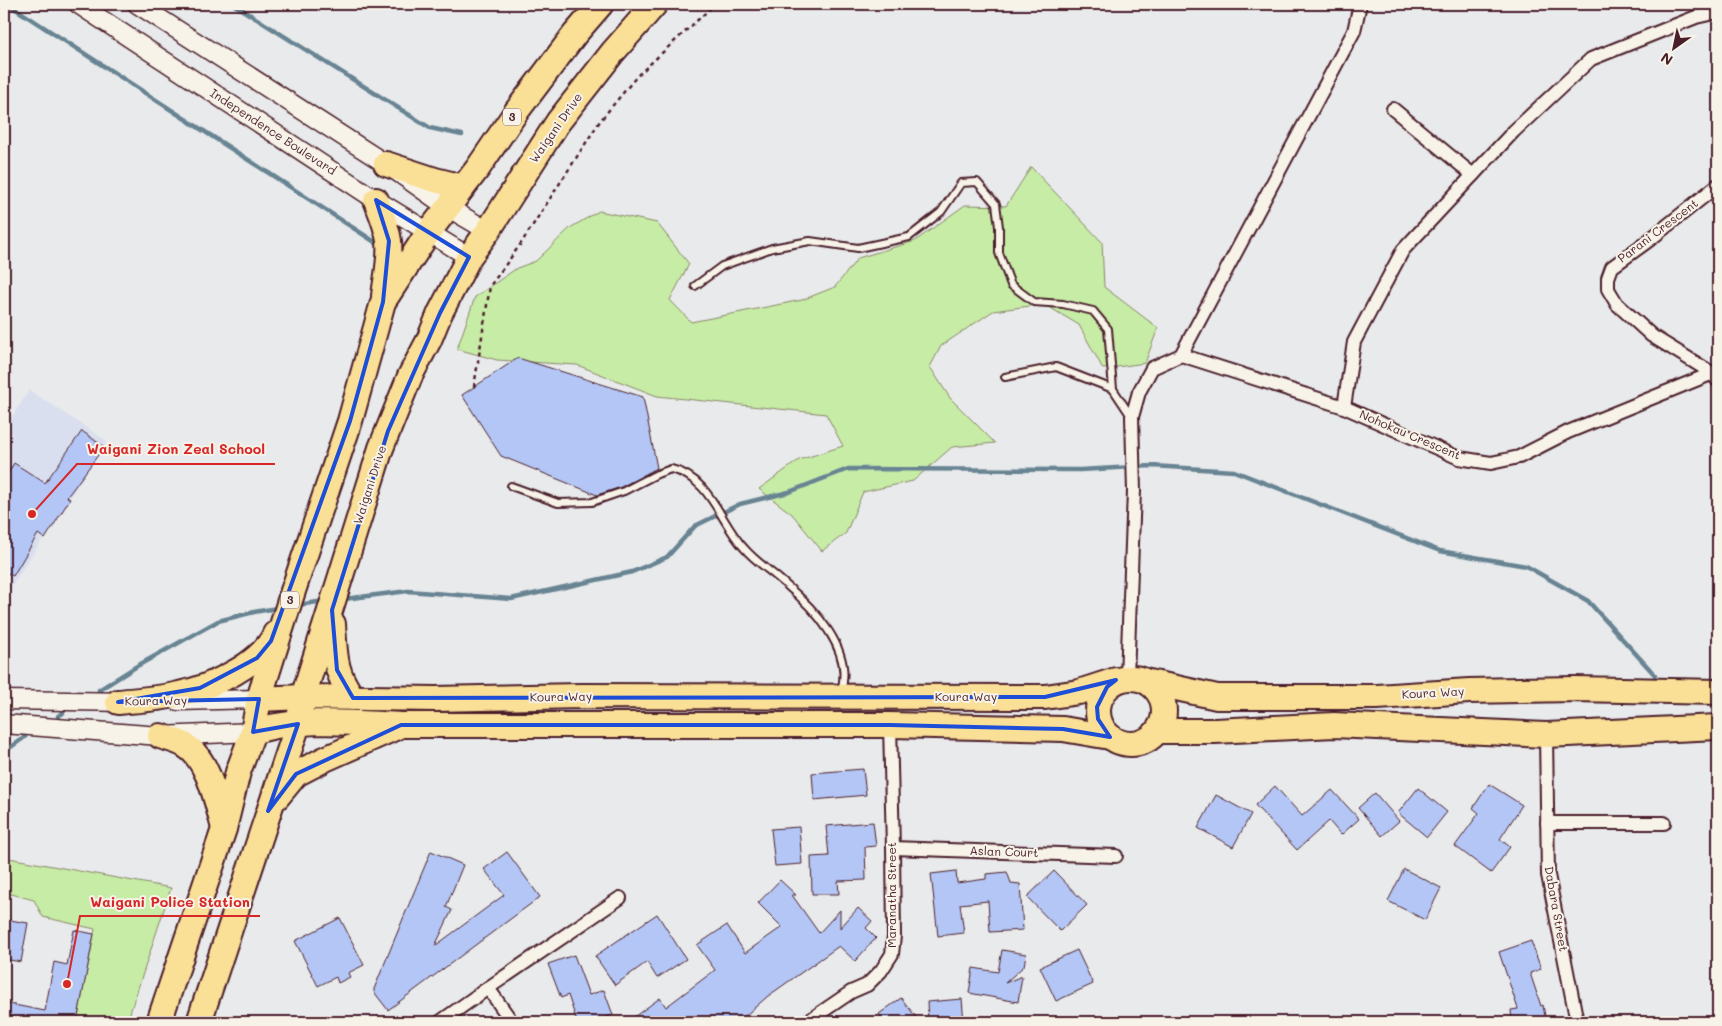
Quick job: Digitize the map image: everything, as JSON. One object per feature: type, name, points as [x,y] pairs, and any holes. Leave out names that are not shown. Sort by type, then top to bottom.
[{"type":"highway","name":"3","points":[[159,1022],[224,829],[238,772],[253,732],[259,699],[350,421],[383,302],[428,233],[516,112],[600,4]]},
{"type":"highway","name":"Waigani Drive","points":[[199,1022],[298,724],[303,697],[332,610],[354,531],[388,431],[410,376],[429,340],[440,312],[469,257],[558,122],[613,52],[655,4]]},
{"type":"highway","points":[[386,164],[463,187]]},
{"type":"highway","points":[[376,200],[389,241],[389,260],[383,302]]},
{"type":"highway","points":[[118,702],[179,694],[214,682],[245,666],[257,658],[271,641],[292,594]]},
{"type":"highway","points":[[332,610],[334,654],[337,670],[353,698]]},
{"type":"highway","points":[[253,732],[298,724],[349,723],[401,725],[890,725],[1063,729],[1110,737],[1119,742],[1130,744],[1140,743],[1150,738],[1163,721],[1163,700],[1157,690],[1131,680],[1106,687],[1100,696],[1097,707],[1098,719],[1110,737]]},
{"type":"highway","name":"Koura Way","points":[[259,699],[303,697],[435,699],[581,696],[1045,697],[1079,692],[1131,680],[1217,697],[1376,696],[1469,691],[1575,689],[1718,692]]},
{"type":"highway","points":[[268,811],[296,774],[401,725]]},
{"type":"highway","points":[[1157,731],[1215,731],[1334,725],[1546,735],[1718,727]]},
{"type":"highway","points":[[160,736],[187,746],[196,754],[211,784],[224,829]]},
{"type":"street","name":"Independence Boulevard","points":[[78,4],[376,200],[469,257]]},
{"type":"street","points":[[137,4],[386,164],[447,207],[488,230]]},
{"type":"street","points":[[1131,680],[1134,491],[1132,417],[1139,392],[1152,368],[1181,355],[1354,31],[1360,4]]},
{"type":"street","points":[[1344,407],[1354,342],[1403,250],[1514,131],[1591,59],[1696,17],[1718,12]]},
{"type":"street","points":[[1392,109],[1473,175]]},
{"type":"street","name":"Parani Crescent","points":[[1716,375],[1652,336],[1617,304],[1608,289],[1608,278],[1612,267],[1718,185]]},
{"type":"street","name":"Nohokau Crescent","points":[[1181,355],[1344,407],[1459,458],[1491,462],[1519,456],[1568,432],[1716,375]]},
{"type":"street","name":"Koura Way","points":[[4,700],[118,702],[259,699]]},
{"type":"street","points":[[4,724],[160,736],[253,732]]},
{"type":"street","name":"Maranatha Street","points":[[807,1022],[852,992],[867,985],[881,971],[892,954],[894,936],[890,725]]},
{"type":"street","name":"Dabara Street","points":[[1546,735],[1548,875],[1577,1022]]},
{"type":"street","points":[[1547,823],[1664,823]]},
{"type":"street","name":"Aslan Court","points":[[893,848],[1116,856]]},
{"type":"street","points":[[440,1022],[620,898]]},
{"type":"street","points":[[488,988],[512,1022]]},
{"type":"lane","points":[[695,286],[722,266],[772,248],[810,241],[858,248],[909,237],[941,212],[961,183],[978,182],[996,204],[999,227],[999,253],[1011,285],[1034,302],[1063,304],[1093,311],[1108,329],[1113,389],[1132,417]]},
{"type":"lane","points":[[1005,377],[1056,367],[1113,389]]},
{"type":"lane","points":[[511,486],[558,503],[592,502],[624,491],[657,474],[671,470],[692,478],[701,485],[742,546],[805,602],[832,638],[842,658],[844,679],[839,697]]},
{"type":"path","points":[[474,387],[490,286],[520,245],[600,121],[637,76],[715,4]]},
{"type":"highlighted area","points":[[376,200],[469,257],[440,313],[388,431],[332,610],[337,670],[353,698],[1045,697],[1116,680],[1107,687],[1097,707],[1098,719],[1110,737],[1063,729],[890,725],[401,725],[296,774],[268,811],[298,724],[253,732],[259,699],[118,702],[200,688],[257,658],[271,641],[350,421],[383,302],[389,241]]},
{"type":"shaded area","points":[[29,390],[107,441],[9,590],[4,587],[4,430]]},
{"type":"green space","points":[[1031,167],[1102,242],[1104,287],[1158,328],[1145,363],[1103,369],[1079,325],[1044,304],[993,311],[941,346],[930,367],[950,398],[995,443],[952,447],[913,481],[863,492],[846,533],[822,551],[792,514],[759,489],[799,460],[843,446],[826,414],[657,396],[577,365],[497,360],[457,349],[475,297],[517,268],[536,261],[570,228],[599,211],[657,223],[689,264],[670,300],[691,322],[802,300],[835,287],[858,258],[915,241],[965,205],[1006,206]]},
{"type":"green space","points":[[9,858],[171,888],[127,1022],[77,1022],[95,929],[43,917],[34,900],[4,892]]},
{"type":"building","points":[[518,358],[643,397],[657,468],[621,487],[597,495],[501,456],[462,395]]},
{"type":"building","points":[[82,431],[104,447],[67,497],[70,499],[45,539],[38,534],[13,576],[4,571],[4,480],[14,463],[45,483]]},
{"type":"building","points":[[863,769],[866,795],[814,800],[812,773]]},
{"type":"building","points":[[1489,784],[1522,805],[1500,839],[1510,847],[1491,873],[1455,846],[1479,813],[1473,808]]},
{"type":"building","points":[[1275,786],[1302,816],[1332,790],[1359,819],[1341,835],[1329,821],[1297,850],[1255,805]]},
{"type":"building","points":[[1418,788],[1447,812],[1427,837],[1398,813]]},
{"type":"building","points":[[1375,793],[1399,821],[1382,836],[1358,808]]},
{"type":"building","points":[[1216,795],[1251,814],[1233,847],[1198,828]]},
{"type":"building","points":[[873,822],[876,846],[865,847],[866,880],[838,881],[839,894],[812,894],[811,857],[829,856],[826,826]]},
{"type":"building","points":[[799,827],[802,864],[775,866],[771,829]]},
{"type":"building","points":[[431,851],[463,865],[446,907],[452,910],[435,946],[504,895],[484,869],[507,852],[540,897],[388,1010],[374,992],[374,989]]},
{"type":"building","points":[[1404,869],[1441,888],[1425,920],[1388,901]]},
{"type":"building","points":[[956,871],[957,883],[986,879],[986,874],[1007,872],[1011,883],[1020,884],[1023,930],[990,932],[988,901],[960,904],[964,933],[938,936],[931,874]]},
{"type":"building","points":[[1054,871],[1087,905],[1060,931],[1027,897]]},
{"type":"building","points":[[780,880],[796,895],[792,895],[819,933],[840,910],[840,928],[858,908],[872,921],[866,928],[876,938],[855,961],[839,946],[768,996],[738,1022],[627,1022],[660,998],[666,1007],[715,970],[697,945],[727,925],[745,953],[782,927],[758,903]]},
{"type":"building","points":[[657,914],[686,959],[657,978],[647,962],[615,985],[595,956]]},
{"type":"building","points":[[340,918],[364,965],[348,973],[350,977],[338,983],[336,977],[318,986],[295,941]]},
{"type":"building","points":[[4,919],[28,923],[21,962],[4,959]]},
{"type":"building","points":[[74,930],[94,934],[77,1022],[4,1022],[4,1003],[45,1011],[54,962],[67,965]]},
{"type":"building","points":[[1531,941],[1541,969],[1530,973],[1541,1006],[1543,1005],[1546,1022],[1512,1022],[1511,1010],[1518,1009],[1499,952]]},
{"type":"building","points":[[1002,950],[1026,954],[1024,966],[1005,983],[1022,976],[1018,1002],[969,993],[973,968],[998,972]]},
{"type":"building","points":[[1077,950],[1093,984],[1056,1001],[1040,967]]},
{"type":"building","points":[[574,955],[589,995],[604,990],[613,1015],[604,1018],[605,1022],[577,1022],[568,995],[561,998],[548,964]]},
{"type":"building","points":[[901,998],[920,1022],[885,1022],[879,1014]]},
{"type":"building","points":[[962,999],[964,1022],[928,1022],[927,1002]]},
{"type":"waterway","points":[[8,4],[378,244]]},
{"type":"waterway","points":[[233,4],[430,128],[462,135]]},
{"type":"waterway","points":[[344,599],[408,591],[511,599],[632,572],[667,557],[695,526],[740,504],[789,492],[848,469],[1080,470],[1152,466],[1234,471],[1440,551],[1526,566],[1588,601],[1655,675]]},
{"type":"waterway","points":[[298,605],[324,601]]},
{"type":"waterway","points":[[99,690],[137,666],[218,621],[277,608]]},
{"type":"waterway","points":[[58,716],[63,713]]},
{"type":"waterway","points":[[4,752],[25,737]]},
{"type":"place","name":"Waigani Zion Zeal School","points":[[32,514]]},
{"type":"place","name":"Waigani Police Station","points":[[67,984]]}]
